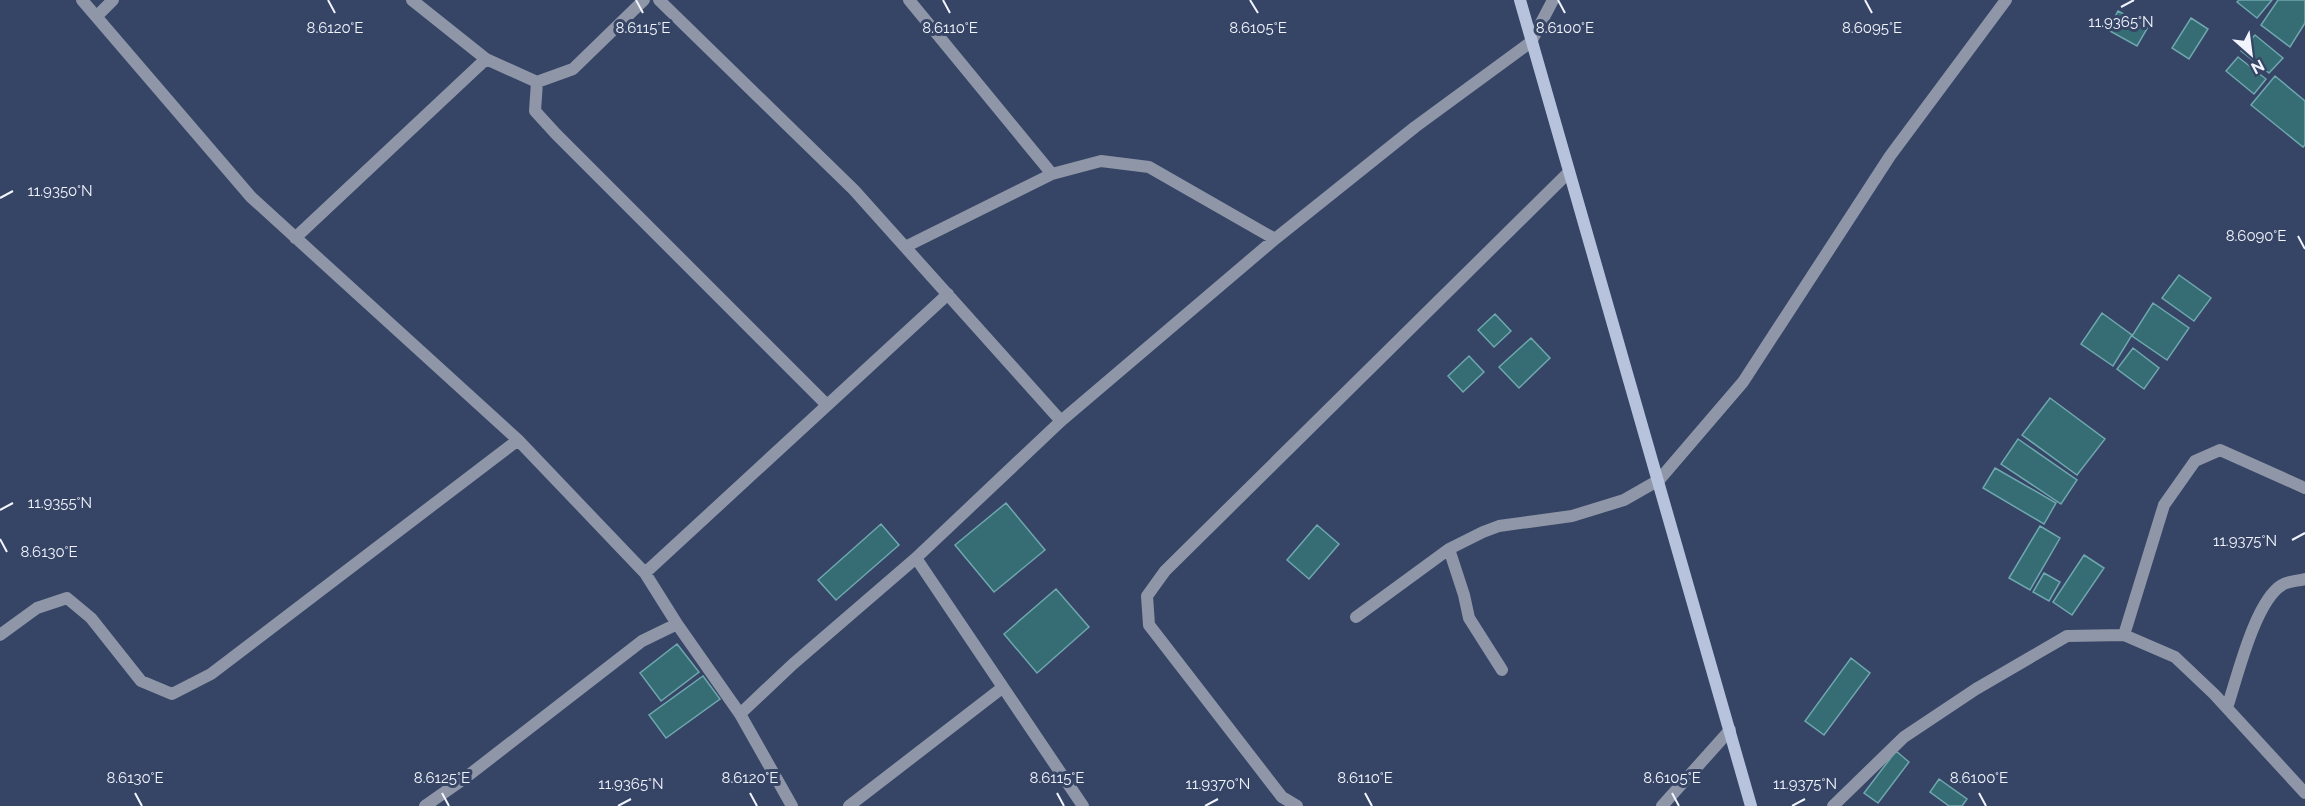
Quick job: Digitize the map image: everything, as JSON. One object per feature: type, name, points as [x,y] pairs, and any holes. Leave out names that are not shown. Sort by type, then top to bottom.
[{"type":"street","points":[[82,0],[251,197],[518,440],[645,573],[677,624],[740,714],[792,806]]},
{"type":"street","points":[[97,16],[113,0]]},
{"type":"street","points":[[412,0],[486,59],[537,82],[573,69],[644,0]]},
{"type":"street","points":[[659,0],[854,190],[1061,421]]},
{"type":"street","points":[[909,0],[1052,174]]},
{"type":"street","points":[[1520,0],[1751,806]]},
{"type":"street","points":[[740,714],[793,664],[916,558],[1061,421],[1275,239],[1415,127],[1531,42],[1553,0]]},
{"type":"street","points":[[1356,617],[1449,549],[1499,526],[1572,516],[1624,500],[1659,480],[1743,382],[1890,156],[2006,0]]},
{"type":"street","points":[[295,238],[486,59]]},
{"type":"street","points":[[537,82],[535,111],[555,134],[827,405]]},
{"type":"street","points":[[906,247],[1052,174],[1101,161],[1149,167],[1275,239]]},
{"type":"street","points":[[1297,806],[1282,797],[1149,625],[1147,596],[1165,571],[1569,172]]},
{"type":"street","points":[[645,573],[948,294]]},
{"type":"street","points":[[0,635],[37,608],[67,598],[91,618],[141,681],[171,694],[211,674],[518,440]]},
{"type":"street","points":[[2124,635],[2164,505],[2195,461],[2220,450],[2305,488]]},
{"type":"street","points":[[1449,549],[1469,618],[1502,670]]},
{"type":"street","points":[[916,558],[1083,806]]},
{"type":"street","points":[[2227,708],[2252,631],[2268,598],[2283,585],[2305,579]]},
{"type":"street","points":[[425,806],[465,778],[642,641],[677,624]]},
{"type":"street","points":[[1833,806],[1904,737],[1976,688],[2067,636],[2124,635],[2175,657],[2227,708],[2305,793]]},
{"type":"street","points":[[849,806],[1002,688]]},
{"type":"street","points":[[1662,806],[1730,730]]},
{"type":"building","points":[[2239,0],[2272,0],[2257,18],[2237,2]]},
{"type":"building","points":[[2278,0],[2305,0],[2305,23],[2290,47],[2261,25]]},
{"type":"building","points":[[2118,11],[2148,27],[2137,46],[2108,30]]},
{"type":"building","points":[[2191,18],[2208,29],[2189,59],[2172,48]]},
{"type":"building","points":[[2255,35],[2283,58],[2269,73],[2241,51]]},
{"type":"building","points":[[2238,57],[2266,79],[2254,94],[2226,71]]},
{"type":"building","points":[[2275,76],[2305,101],[2305,145],[2303,147],[2251,105]]},
{"type":"building","points":[[2179,275],[2211,298],[2194,321],[2162,298]]},
{"type":"building","points":[[2153,303],[2189,328],[2167,360],[2132,336]]},
{"type":"building","points":[[2102,313],[2132,335],[2113,366],[2081,344]]},
{"type":"building","points":[[1495,314],[1511,331],[1494,347],[1478,330]]},
{"type":"building","points":[[1531,338],[1550,358],[1519,388],[1499,367]]},
{"type":"building","points":[[2133,348],[2159,368],[2144,389],[2117,369]]},
{"type":"building","points":[[1469,356],[1484,372],[1463,392],[1448,376]]},
{"type":"building","points":[[2050,398],[2105,439],[2077,475],[2022,435]]},
{"type":"building","points":[[2018,439],[2077,480],[2061,504],[2001,464]]},
{"type":"building","points":[[1995,468],[2056,503],[2044,524],[1983,488]]},
{"type":"building","points":[[1006,503],[1045,550],[994,592],[955,545]]},
{"type":"building","points":[[881,524],[899,545],[836,600],[818,580]]},
{"type":"building","points":[[1317,525],[1339,544],[1309,579],[1287,560]]},
{"type":"building","points":[[2040,526],[2060,538],[2030,590],[2009,578]]},
{"type":"building","points":[[2084,555],[2104,568],[2072,615],[2053,602]]},
{"type":"building","points":[[2044,573],[2060,582],[2049,601],[2033,592]]},
{"type":"building","points":[[1056,589],[1089,627],[1037,673],[1004,634]]},
{"type":"building","points":[[677,644],[699,672],[661,701],[640,673]]},
{"type":"building","points":[[1851,658],[1870,673],[1824,735],[1805,721]]},
{"type":"building","points":[[703,676],[720,699],[666,738],[649,715]]},
{"type":"building","points":[[1896,751],[1909,762],[1878,803],[1864,793]]},
{"type":"building","points":[[1939,779],[1967,799],[1962,806],[1949,806],[1930,792]]}]
